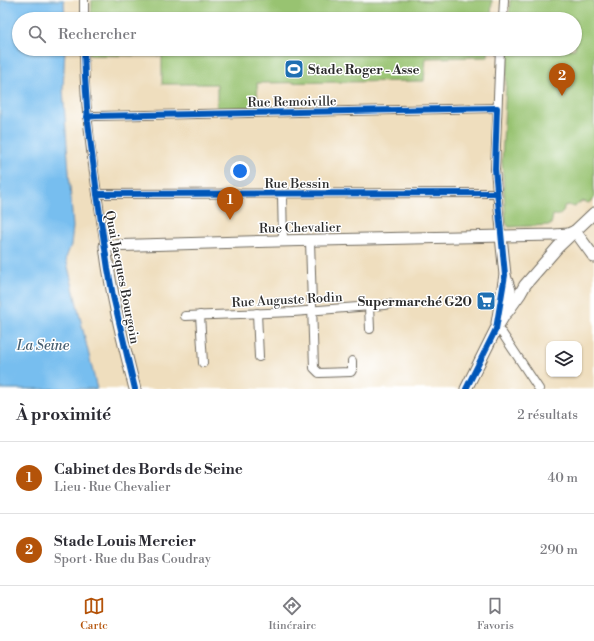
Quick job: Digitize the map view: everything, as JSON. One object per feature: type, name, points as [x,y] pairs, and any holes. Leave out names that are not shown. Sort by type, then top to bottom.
[{"type":"main road","points":[[505,314],[525,285],[558,247],[594,213]]},
{"type":"main road","name":"Rue Chevalier","points":[[105,246],[559,235],[568,234],[575,231]]},
{"type":"main road","points":[[575,231],[594,257]]},
{"type":"main road","points":[[558,247],[560,241],[559,235]]},
{"type":"main road","points":[[498,236],[506,292],[525,285]]},
{"type":"main road","name":"Quai Jacques Bourgoin","points":[[105,246],[113,296],[135,389]]},
{"type":"main road","points":[[496,329],[504,275]]},
{"type":"main road","points":[[466,389],[505,314],[509,303],[510,290]]},
{"type":"street","points":[[84,0],[84,12]]},
{"type":"street","points":[[503,12],[504,0]]},
{"type":"street","name":"Quai Jacques Bourgoin","points":[[84,56],[88,117],[105,246]]},
{"type":"street","points":[[498,236],[495,169],[500,56]]},
{"type":"street","name":"Rue Remoiville","points":[[88,117],[497,108]]},
{"type":"street","name":"Rue Bessin","points":[[97,194],[497,193]]},
{"type":"street","points":[[282,194],[283,241]]},
{"type":"street","points":[[310,241],[314,368],[320,373],[351,372],[352,361]]},
{"type":"street","name":"Rue Auguste Rodin","points":[[185,316],[384,306],[389,304]]},
{"type":"street","points":[[369,306],[370,329]]},
{"type":"street","points":[[258,313],[259,357]]},
{"type":"street","points":[[200,315],[203,363]]},
{"type":"street","points":[[496,329],[502,333],[539,389]]},
{"type":"green space","points":[[92,0],[492,0],[491,12],[91,12]]},
{"type":"green space","points":[[510,0],[594,0],[594,198],[589,203],[582,201],[574,207],[569,205],[564,206],[561,214],[553,215],[551,225],[509,227],[506,223],[502,161],[508,56],[582,56],[582,12],[509,12]]},
{"type":"green space","name":"Stade Roger - Asse","points":[[162,56],[488,56],[426,58],[424,81],[257,83],[258,107],[217,108],[217,84],[162,84]]},
{"type":"water","name":"La Seine","points":[[0,0],[64,0],[65,12],[12,12],[12,56],[65,56],[63,89],[73,227],[71,245],[66,258],[97,389],[0,389]]},
{"type":"cycle path","points":[[84,56],[88,122],[108,269],[135,389]]},
{"type":"cycle path","points":[[87,117],[497,108],[495,169],[505,275],[496,329],[466,389]]},
{"type":"cycle path","points":[[97,194],[497,193]]},
{"type":"place","name":"Stade Roger - Asse","points":[[294,69]]},
{"type":"place","name":"Stade Louis Mercier","points":[[562,96]]},
{"type":"place","name":"Cabinet des Bords de Seine","points":[[230,220]]},
{"type":"place","name":"Supermarché G20","points":[[486,301]]}]
